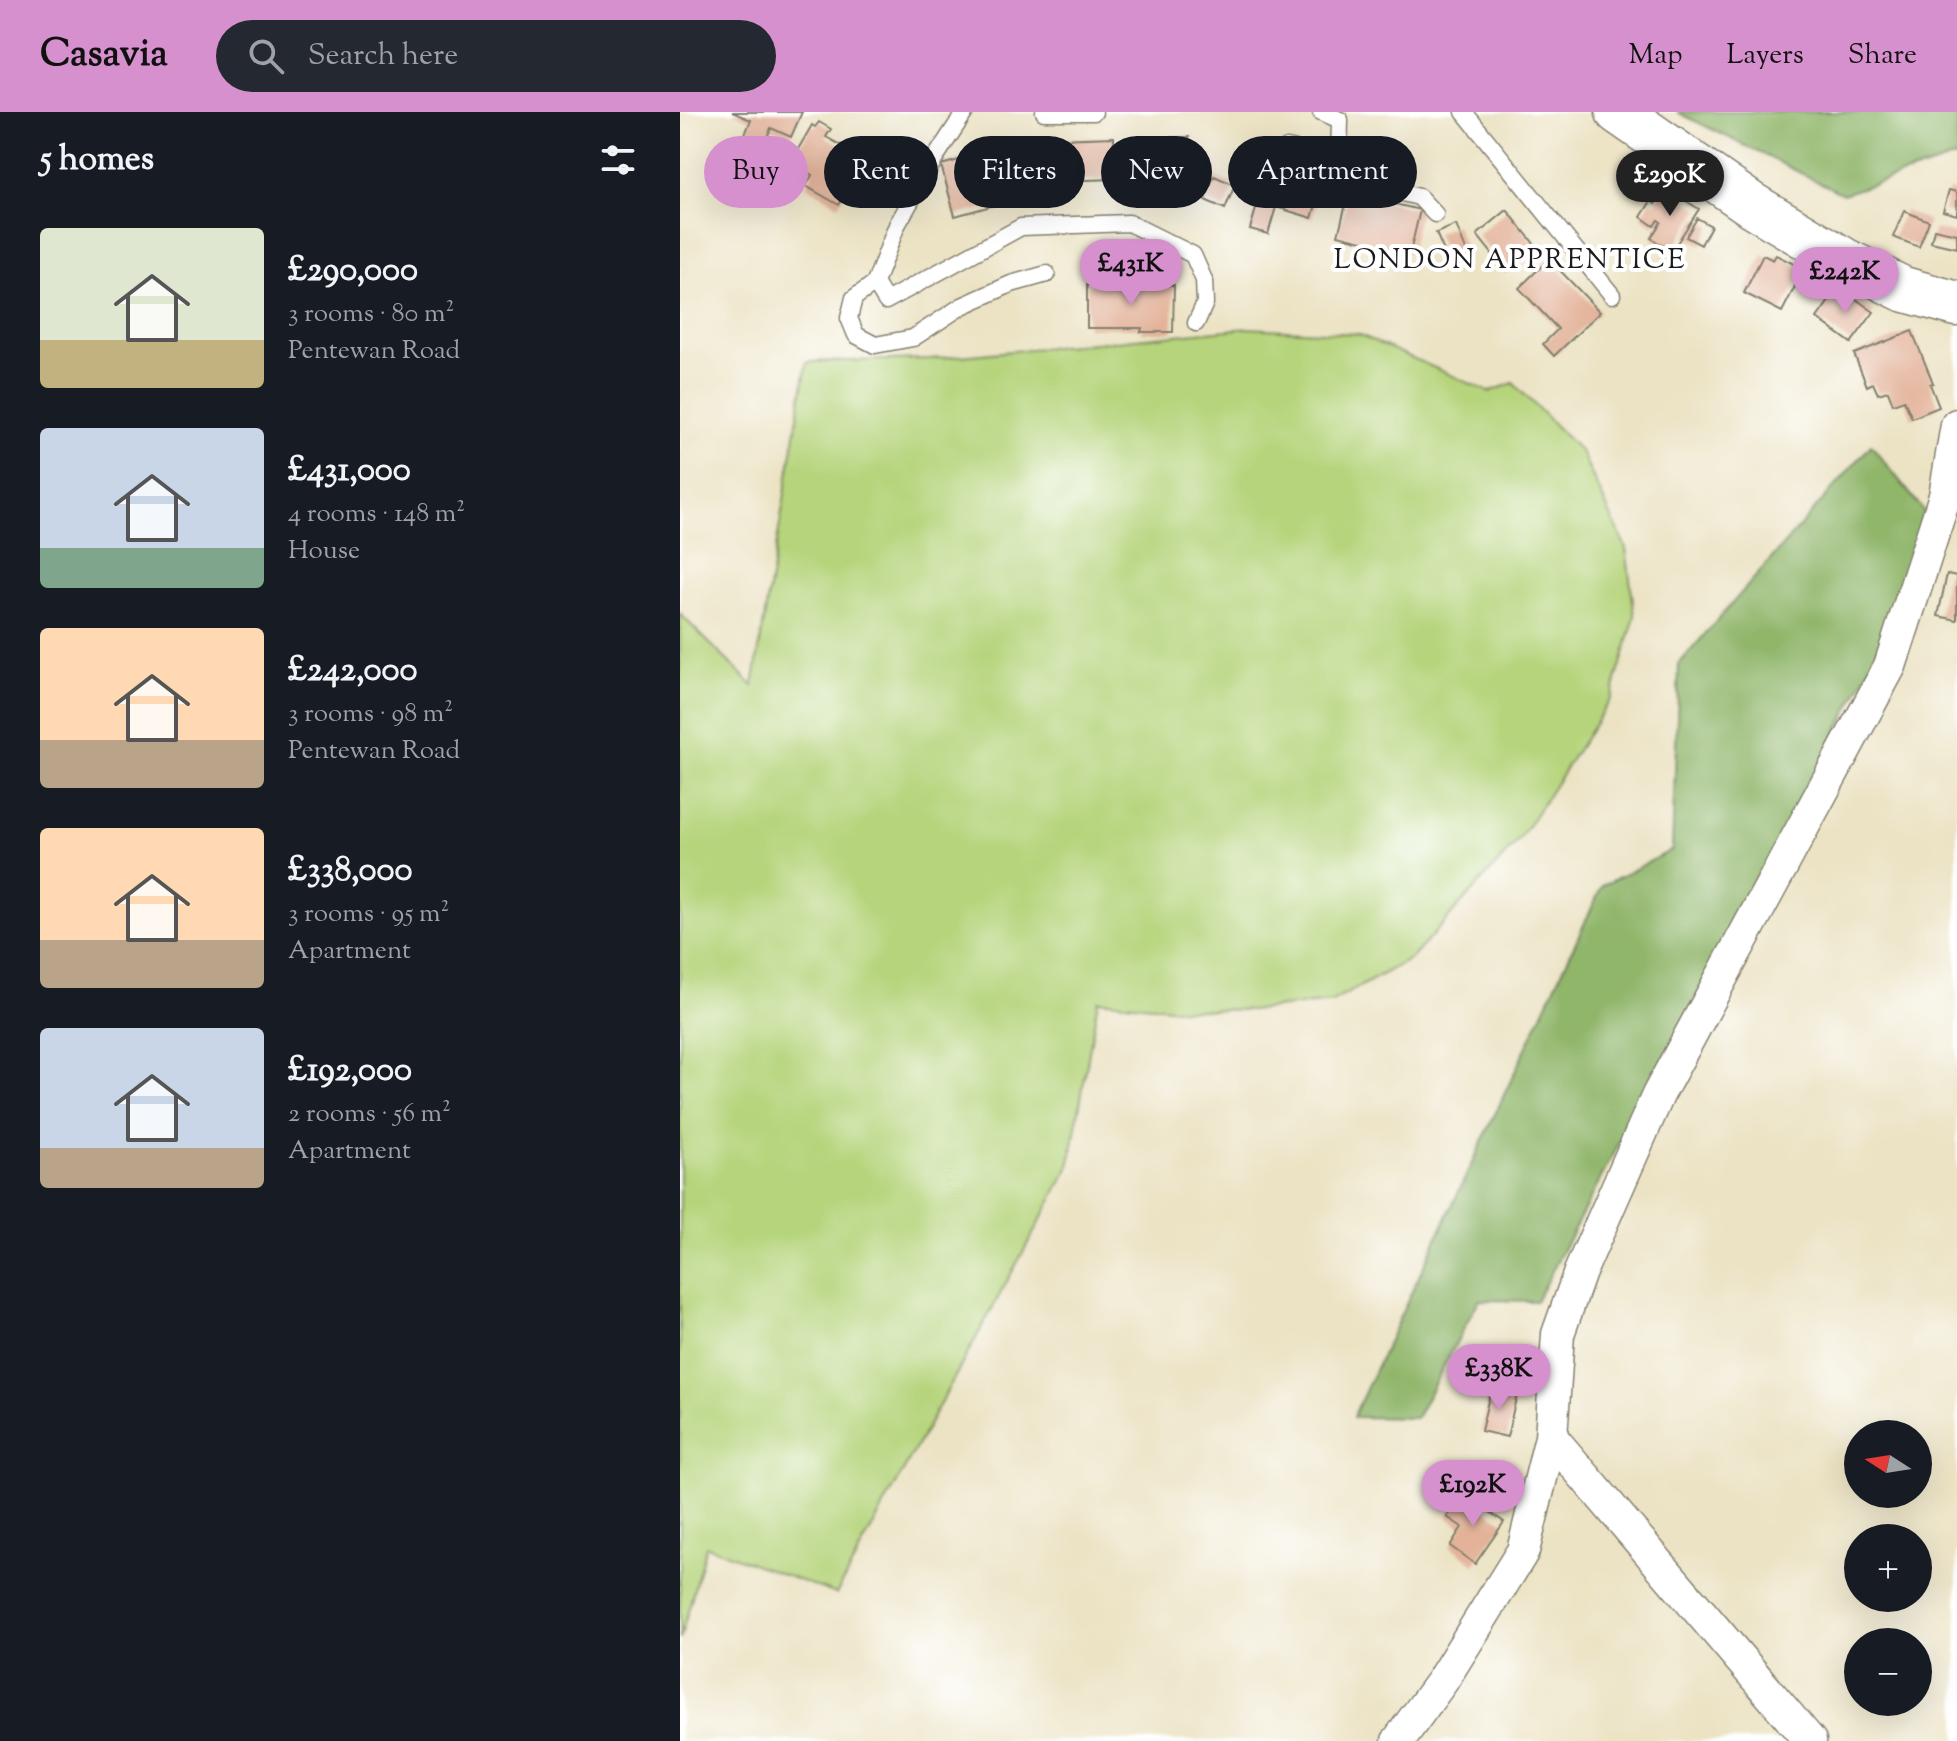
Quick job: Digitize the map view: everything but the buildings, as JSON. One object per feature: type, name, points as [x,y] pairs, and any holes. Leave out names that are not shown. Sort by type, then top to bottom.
[{"type":"main road","points":[[1618,112],[1752,205],[1844,260],[1903,289],[1957,304]]},
{"type":"street","points":[[1398,1741],[1442,1681],[1523,1551],[1551,1437],[1558,1334],[1580,1272],[1658,1095],[1890,666],[1945,496],[1957,425]]},
{"type":"street","points":[[1551,1437],[1810,1741]]},
{"type":"lane","points":[[965,112],[897,225],[875,283],[854,298],[849,318],[856,335],[875,345],[913,338],[962,306],[1011,284],[1047,274]]},
{"type":"lane","points":[[1044,112],[1094,112]]},
{"type":"lane","points":[[1321,112],[1340,120],[1340,136]]},
{"type":"lane","points":[[1464,112],[1612,295]]},
{"type":"lane","points":[[1417,197],[1435,214]]},
{"type":"lane","points":[[875,283],[886,301],[1021,227],[1129,223],[1193,255],[1204,280],[1205,303],[1196,323]]},
{"type":"green space","points":[[1677,112],[1957,112],[1957,157],[1843,194]]},
{"type":"green space","points":[[1248,328],[1358,334],[1489,392],[1513,383],[1581,452],[1626,548],[1635,617],[1611,698],[1519,840],[1412,958],[1332,1002],[1255,1010],[1179,1009],[1098,1000],[1069,1168],[836,1594],[706,1546],[680,1640],[680,614],[753,686],[807,362],[930,359]]},
{"type":"green space","points":[[1871,445],[1924,511],[1881,648],[1536,1301],[1479,1300],[1416,1418],[1353,1417],[1602,886],[1672,850],[1679,664]]},
{"type":"district","name":"LONDON APPRENTICE","points":[[1510,261]]}]
